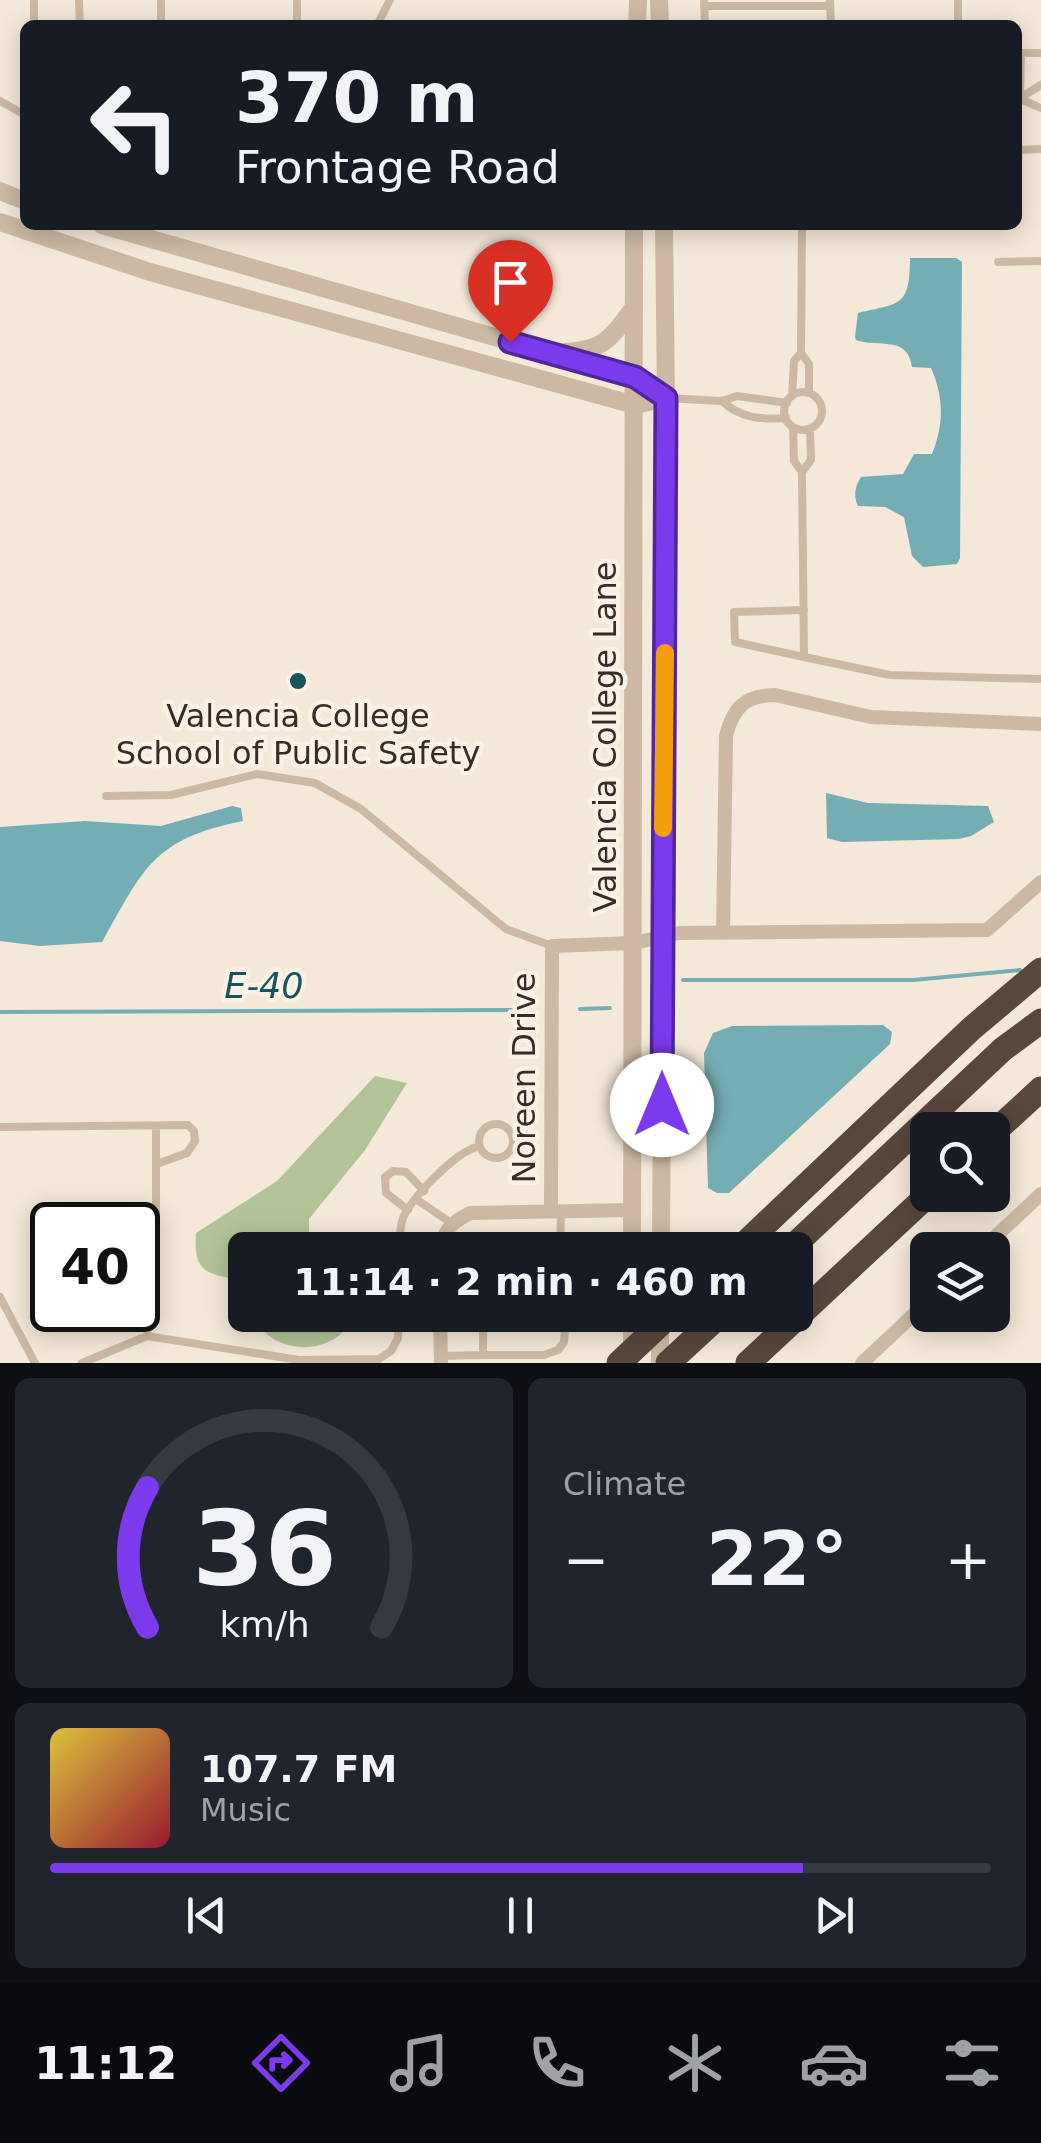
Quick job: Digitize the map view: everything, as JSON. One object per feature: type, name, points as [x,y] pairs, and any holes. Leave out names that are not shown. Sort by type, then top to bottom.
[{"type":"highway","points":[[757,1232],[971,1029],[1041,970]]},
{"type":"highway","points":[[808,1232],[1003,1050],[1041,1021]]},
{"type":"highway","points":[[1010,1117],[1041,1089]]},
{"type":"highway","points":[[748,1363],[910,1212]]},
{"type":"highway","points":[[619,1363],[652,1332]]},
{"type":"highway","points":[[668,1363],[702,1332]]},
{"type":"street","points":[[24,230],[150,272],[635,405],[666,398]]},
{"type":"street","points":[[120,230],[635,377],[666,398]]},
{"type":"street","name":"Valencia College Lane","points":[[632,1232],[634,230]]},
{"type":"street","name":"Valencia College Lane","points":[[661,1232],[664,230]]},
{"type":"street","points":[[547,352],[585,351],[606,343],[634,307]]},
{"type":"street","points":[[723,933],[726,736],[732,714],[741,704],[775,694],[870,718],[1041,724]]},
{"type":"street","points":[[552,946],[634,943],[662,936],[723,933],[988,930],[1041,882]]},
{"type":"street","name":"Noreen Drive","points":[[552,946],[556,1210]]},
{"type":"street","points":[[1000,1232],[1041,1194]]},
{"type":"street","points":[[446,1232],[452,1223],[470,1212],[633,1210],[644,1216],[650,1232]]},
{"type":"street","points":[[862,1363],[910,1318]]},
{"type":"street","points":[[440,1332],[440,1360]]},
{"type":"street","points":[[632,1332],[632,1363]]},
{"type":"street","points":[[660,1332],[660,1363]]},
{"type":"lane","points":[[704,3],[830,3]]},
{"type":"lane","points":[[802,230],[802,353],[810,364],[809,394]]},
{"type":"lane","points":[[998,262],[1041,261]]},
{"type":"lane","points":[[802,353],[794,361],[786,418],[793,428],[794,461],[802,472],[804,656]]},
{"type":"lane","points":[[666,398],[722,401],[737,396],[789,400],[809,394],[819,400],[819,422],[810,429],[793,428]]},
{"type":"lane","points":[[722,401],[732,411],[754,418],[786,418]]},
{"type":"lane","points":[[802,472],[811,460],[810,429]]},
{"type":"lane","points":[[804,610],[734,612],[736,642],[890,674],[1041,679]]},
{"type":"lane","points":[[106,796],[171,795],[257,774],[314,783],[361,809],[506,929],[552,946]]},
{"type":"lane","points":[[0,1128],[188,1125],[194,1131],[195,1141],[187,1152],[157,1164]]},
{"type":"lane","points":[[148,1336],[156,1126]]},
{"type":"lane","points":[[492,1126],[508,1126],[514,1135],[514,1147],[502,1157],[487,1156],[478,1147],[481,1133],[492,1126]]},
{"type":"lane","points":[[400,1232],[416,1198],[456,1158],[478,1147]]},
{"type":"lane","points":[[408,1210],[386,1192],[383,1182],[388,1173],[406,1172],[424,1191]]},
{"type":"lane","points":[[416,1198],[452,1223]]},
{"type":"lane","points":[[556,1210],[558,1232]]},
{"type":"lane","points":[[0,1298],[35,1363]]},
{"type":"lane","points":[[82,1363],[148,1336],[299,1362],[379,1359],[392,1351],[398,1332]]},
{"type":"lane","points":[[483,1332],[483,1355]]},
{"type":"lane","points":[[440,1360],[551,1354],[564,1342],[565,1332]]},
{"type":"green space","points":[[375,1076],[407,1083],[365,1150],[309,1219],[309,1232],[228,1232],[228,1277],[210,1273],[199,1263],[196,1233],[277,1181]]},
{"type":"green space","points":[[266,1332],[342,1332],[327,1343],[305,1347],[272,1338]]},
{"type":"water","points":[[910,258],[956,258],[962,262],[957,564],[923,567],[912,556],[904,517],[885,507],[858,506],[856,499],[861,477],[903,474],[914,454],[932,454],[939,432],[940,400],[931,368],[912,367],[905,350],[899,347],[855,337],[858,313],[892,304],[904,295]]},
{"type":"water","points":[[826,793],[868,803],[988,806],[994,822],[959,839],[842,842],[827,838]]},
{"type":"water","points":[[232,806],[241,808],[243,821],[189,837],[154,861],[129,894],[102,942],[40,946],[0,941],[0,827],[85,821],[161,826]]},
{"type":"water","points":[[883,1025],[892,1032],[890,1044],[729,1193],[708,1188],[704,1053],[713,1033],[732,1026]]},
{"type":"waterway","name":"E-40","points":[[683,980],[913,980],[1020,970]]},
{"type":"waterway","name":"E-40","points":[[580,1009],[610,1008]]},
{"type":"waterway","name":"E-40","points":[[0,1012],[528,1010]]},
{"type":"slow traffic","points":[[663,828],[665,653]]},
{"type":"place","name":"Valencia College School of Public Safety","points":[[298,681]]},
{"type":"route","points":[[510,342],[635,377],[666,398],[662,1105]]}]
